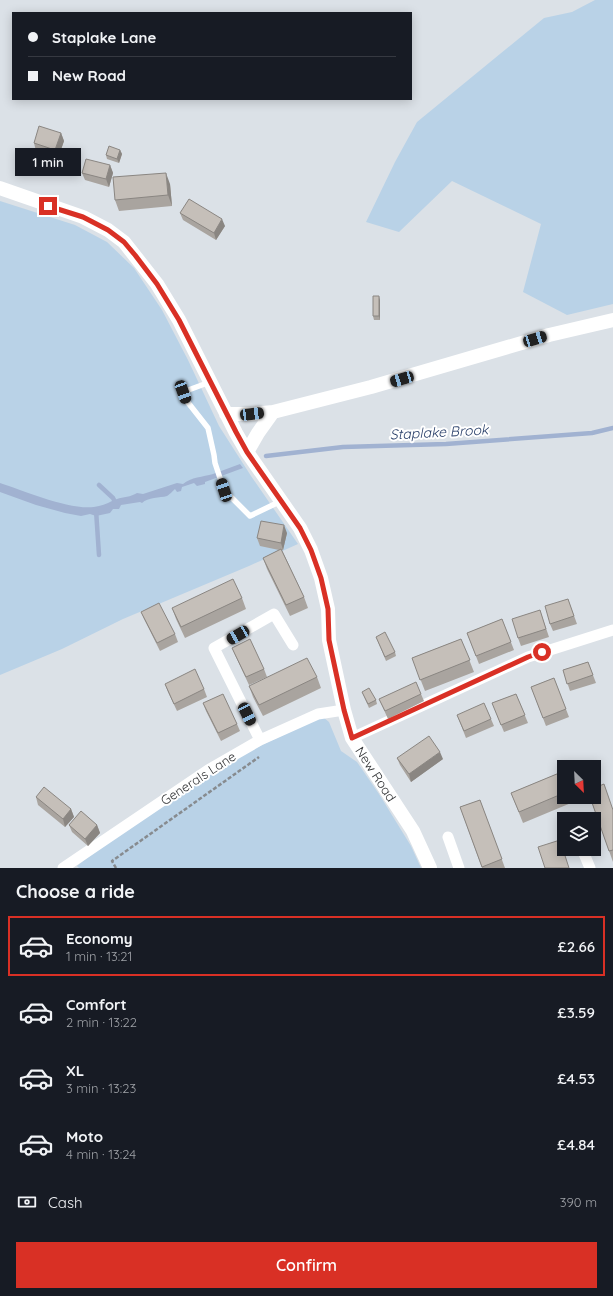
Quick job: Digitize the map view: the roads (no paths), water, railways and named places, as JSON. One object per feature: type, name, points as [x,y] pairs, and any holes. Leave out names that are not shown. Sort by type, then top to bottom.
[{"type":"street","name":"New Road","points":[[0,188],[83,217],[108,230],[124,242],[157,284],[179,320],[226,414],[247,452],[300,528],[311,550],[321,578],[328,609],[329,640],[344,710],[352,738],[413,831],[430,868]]},
{"type":"street","points":[[226,414],[273,412],[371,387],[549,335],[613,320]]},
{"type":"street","points":[[247,452],[273,412]]},
{"type":"street","points":[[260,740],[214,648],[274,614],[293,645]]},
{"type":"street","points":[[352,738],[528,657],[613,630]]},
{"type":"street","name":"Generals Lane","points":[[63,868],[208,770],[260,740],[318,714],[344,710]]},
{"type":"street","points":[[448,836],[459,868]]},
{"type":"street","points":[[585,856],[590,868]]},
{"type":"lane","points":[[210,382],[183,392],[186,400],[208,428],[217,469],[224,490],[250,516],[282,501]]},
{"type":"waterway","name":"Staplake Brook","points":[[266,456],[343,447],[446,444],[592,433],[613,428]]},
{"type":"waterway","points":[[99,485],[113,498],[116,504]]},
{"type":"waterway","points":[[96,510],[99,555]]}]
